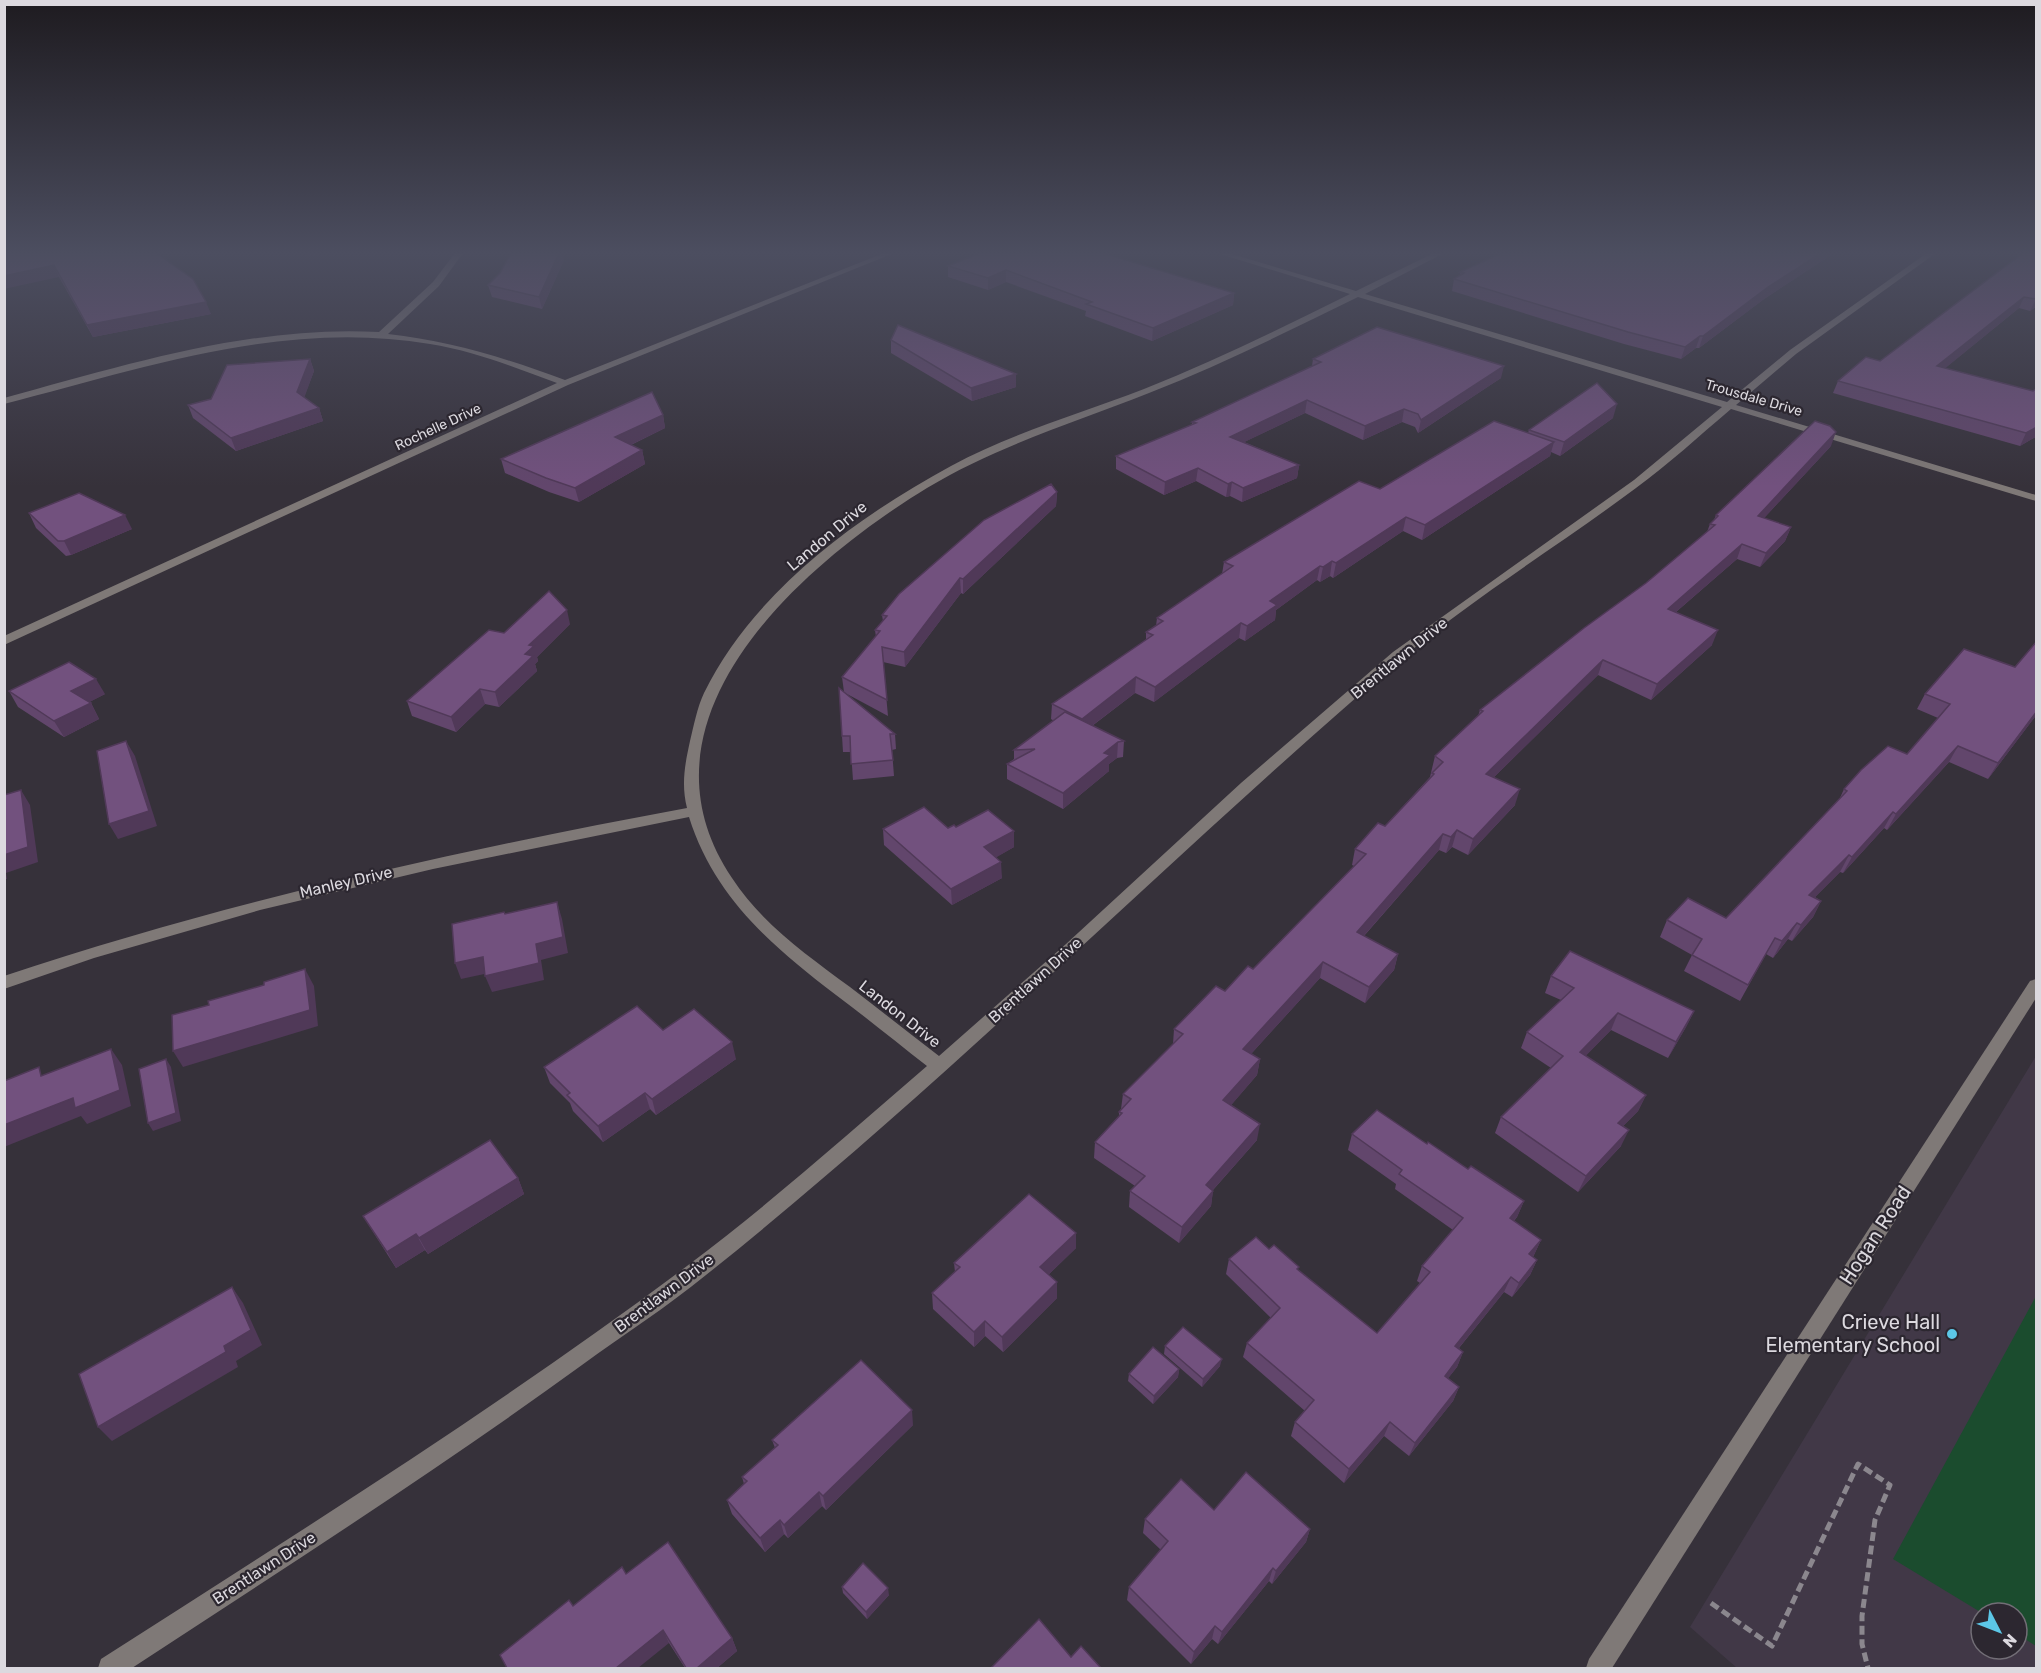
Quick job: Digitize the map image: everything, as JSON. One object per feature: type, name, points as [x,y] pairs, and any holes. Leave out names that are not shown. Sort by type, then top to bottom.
[{"type":"street","points":[[380,336],[385,331]]},
{"type":"street","name":"Rochelle Drive","points":[[4,641],[565,383],[695,331]]},
{"type":"street","name":"Landon Drive","points":[[939,1066],[813,969],[757,919],[739,900],[724,878],[702,834],[695,811],[690,777],[699,731],[710,696],[728,664],[765,616],[813,567],[864,524],[925,484],[988,452],[1175,379],[1279,331]]},
{"type":"street","name":"Trousdale Drive","points":[[1479,331],[2037,498]]},
{"type":"street","name":"Brentlawn Drive","points":[[110,1668],[392,1485],[608,1335],[694,1272],[804,1184],[939,1066],[1072,948],[1246,786],[1398,656],[1466,604],[1638,482],[1793,352],[1822,331]]},
{"type":"street","points":[[4,401],[139,366],[229,346],[299,337],[380,336],[433,342],[472,352],[565,383]]},
{"type":"street","name":"Manley Drive","points":[[4,983],[162,930],[300,893],[446,860],[695,811]]},
{"type":"street","name":"Hogan Road","points":[[1598,1668],[2037,984]]},
{"type":"path","points":[[1711,1603],[1772,1646],[1858,1464],[1890,1485],[1875,1520],[1862,1616],[1862,1644],[1868,1668]]},
{"type":"shaded area","name":"Crieve Hall Elementary School","points":[[2036,1056],[2036,1668],[1737,1668],[1690,1627]]},
{"type":"green space","points":[[2036,1296],[2036,1646],[2029,1642],[2029,1601],[1969,1601],[1969,1605],[1893,1559]]},
{"type":"building","points":[[895,331],[913,331],[1016,374],[971,388],[891,340]]},
{"type":"building","points":[[1369,331],[1390,331],[1504,366],[1421,420],[1418,414],[1404,409],[1365,426],[1307,400],[1230,437],[1299,465],[1243,488],[1232,482],[1228,484],[1198,468],[1165,482],[1116,456],[1196,423],[1192,422],[1321,362],[1313,359]]},
{"type":"building","points":[[1625,331],[1710,331],[1685,347]]},
{"type":"building","points":[[1920,331],[1981,331],[1937,366],[2033,391],[2037,388],[2037,427],[2026,433],[1838,381],[1866,357],[1880,361]]},
{"type":"building","points":[[310,359],[297,392],[319,408],[231,438],[188,405],[211,399],[227,365]]},
{"type":"building","points":[[1597,383],[1617,404],[1564,442],[1529,430]]},
{"type":"building","points":[[652,392],[663,415],[615,437],[642,450],[575,488],[501,459]]},
{"type":"building","points":[[1494,421],[1554,442],[1425,525],[1406,517],[1336,563],[1332,561],[1323,567],[1320,566],[1270,601],[1277,605],[1247,626],[1241,623],[1155,687],[1136,677],[1082,719],[1052,704],[1153,635],[1146,632],[1163,621],[1157,618],[1233,566],[1224,562],[1359,481],[1380,489]]},
{"type":"building","points":[[1815,421],[1830,426],[1836,432],[1758,516],[1791,527],[1766,553],[1742,544],[1668,609],[1718,630],[1657,684],[1603,660],[1486,774],[1520,789],[1473,839],[1457,830],[1451,837],[1443,834],[1357,932],[1398,954],[1369,987],[1323,962],[1243,1049],[1260,1059],[1223,1100],[1260,1124],[1206,1185],[1213,1191],[1182,1227],[1130,1191],[1145,1176],[1095,1142],[1122,1113],[1119,1112],[1131,1099],[1123,1094],[1183,1034],[1174,1029],[1216,986],[1225,991],[1248,966],[1253,969],[1366,854],[1355,849],[1378,823],[1385,826],[1434,774],[1432,773],[1443,762],[1435,756],[1483,711],[1480,710],[1584,628],[1646,583],[1715,525],[1710,524],[1718,516],[1716,515]]},
{"type":"building","points":[[1051,484],[1057,492],[963,579],[960,578],[904,652],[882,647],[887,700],[842,677],[880,631],[875,630],[887,616],[882,615],[899,594],[984,520]]},
{"type":"building","points":[[79,493],[125,515],[64,541],[58,541],[29,513]]},
{"type":"building","points":[[549,591],[567,610],[529,645],[534,646],[525,654],[533,656],[495,692],[480,689],[451,717],[407,701],[489,630],[504,633]]},
{"type":"building","points":[[2037,641],[2037,711],[1998,763],[1958,746],[1896,814],[1893,812],[1852,857],[1849,855],[1809,895],[1821,901],[1801,925],[1797,923],[1782,941],[1775,938],[1748,985],[1692,955],[1702,939],[1667,920],[1688,898],[1726,918],[1847,791],[1844,789],[1861,770],[1888,746],[1907,754],[1950,704],[1925,694],[1964,649],[2015,667]]},
{"type":"building","points":[[69,662],[96,679],[71,691],[91,703],[54,721],[9,691]]},
{"type":"building","points":[[839,688],[895,734],[890,734],[893,760],[851,764],[850,736],[842,736]]},
{"type":"building","points":[[1065,712],[1124,741],[1118,742],[1104,753],[1110,755],[1063,793],[1007,764],[1035,749],[1014,750]]},
{"type":"building","points":[[126,741],[149,811],[109,824],[97,751]]},
{"type":"building","points":[[21,790],[28,847],[4,855],[4,795]]},
{"type":"building","points":[[924,807],[948,828],[954,825],[956,827],[988,810],[1014,831],[984,847],[1001,862],[951,889],[883,829]]},
{"type":"building","points":[[557,902],[563,937],[536,944],[539,963],[485,976],[483,957],[455,963],[452,924]]},
{"type":"building","points":[[1570,951],[1694,1011],[1676,1042],[1618,1013],[1580,1052],[1646,1095],[1618,1123],[1629,1130],[1586,1176],[1501,1117],[1563,1056],[1527,1032],[1574,988],[1551,976]]},
{"type":"building","points":[[305,969],[310,1010],[173,1051],[172,1015],[209,1005],[208,1001],[264,985],[264,982]]},
{"type":"building","points":[[637,1006],[663,1030],[694,1009],[732,1042],[652,1099],[645,1093],[598,1126],[567,1095],[570,1093],[544,1067]]},
{"type":"building","points":[[111,1049],[120,1090],[75,1108],[73,1098],[4,1125],[4,1081],[39,1067],[41,1076]]},
{"type":"building","points":[[166,1059],[176,1113],[148,1123],[139,1069]]},
{"type":"building","points":[[1377,1110],[1427,1144],[1428,1142],[1468,1169],[1471,1166],[1524,1201],[1510,1218],[1541,1240],[1529,1254],[1537,1260],[1519,1283],[1511,1277],[1455,1346],[1463,1352],[1445,1376],[1459,1387],[1415,1443],[1390,1422],[1349,1469],[1295,1422],[1314,1400],[1247,1343],[1280,1308],[1229,1259],[1256,1237],[1269,1249],[1274,1245],[1299,1267],[1297,1269],[1377,1333],[1430,1272],[1422,1266],[1463,1218],[1399,1174],[1402,1170],[1352,1134]]},
{"type":"building","points":[[490,1140],[518,1178],[419,1238],[416,1234],[387,1252],[363,1216]]},
{"type":"building","points":[[1029,1194],[1076,1233],[1040,1267],[1057,1282],[1002,1337],[985,1321],[974,1332],[932,1293],[960,1267],[954,1263]]},
{"type":"building","points":[[232,1287],[251,1330],[224,1346],[226,1352],[98,1427],[79,1374]]},
{"type":"building","points":[[1183,1327],[1222,1359],[1203,1379],[1165,1346]]},
{"type":"building","points":[[1153,1347],[1179,1369],[1154,1396],[1129,1374]]},
{"type":"building","points":[[861,1360],[912,1410],[823,1496],[819,1492],[784,1525],[780,1520],[760,1538],[727,1500],[747,1481],[742,1477],[778,1445],[772,1440]]},
{"type":"building","points":[[1246,1472],[1310,1529],[1276,1571],[1273,1568],[1222,1632],[1215,1626],[1194,1652],[1129,1587],[1168,1541],[1145,1519],[1181,1479],[1214,1510]]},
{"type":"building","points":[[668,1542],[732,1638],[697,1668],[686,1668],[663,1630],[616,1668],[507,1668],[500,1655],[569,1600],[573,1606],[622,1567],[626,1574]]},
{"type":"building","points":[[863,1563],[888,1588],[866,1612],[842,1587]]},
{"type":"building","points":[[1039,1619],[1071,1657],[1081,1646],[1101,1668],[991,1668]]},
{"type":"place","name":"Crieve Hall Elementary School","points":[[1952,1334]]}]
